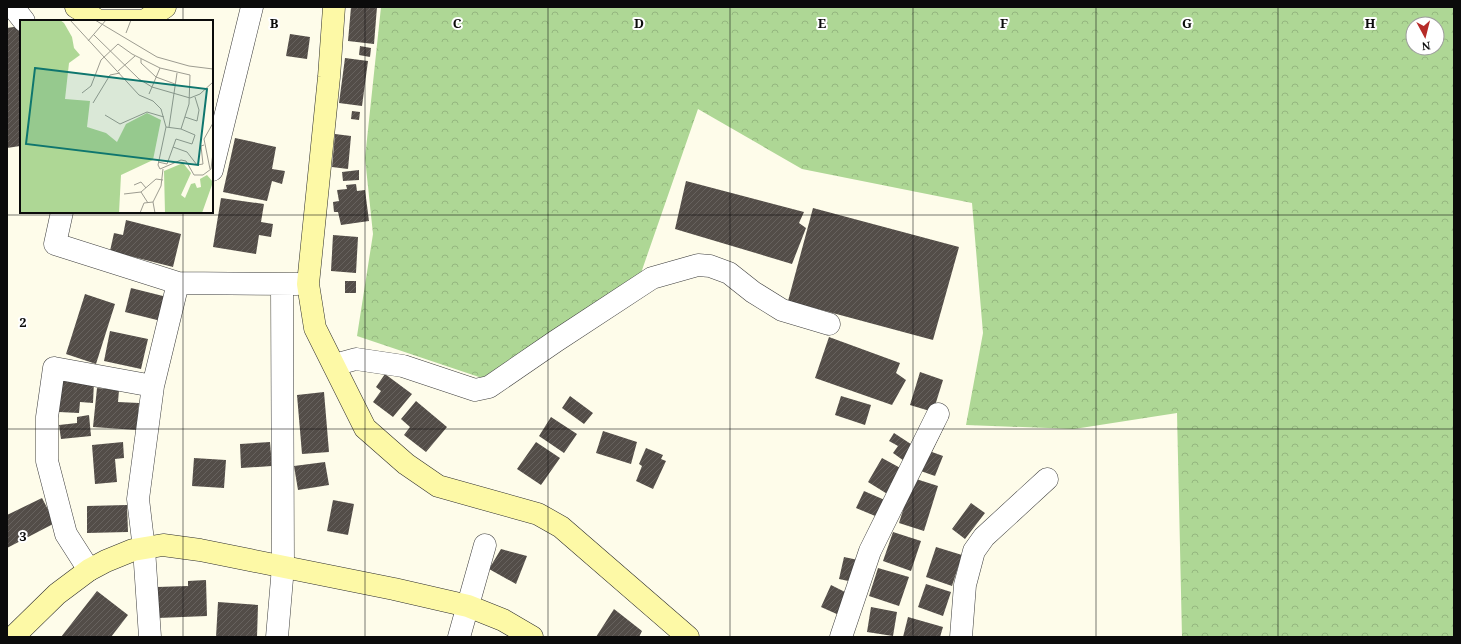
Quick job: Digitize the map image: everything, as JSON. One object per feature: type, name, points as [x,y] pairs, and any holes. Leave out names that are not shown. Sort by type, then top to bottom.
[{"type":"street","points":[[13,7],[23,20]]},
{"type":"street","points":[[76,7],[97,20]]},
{"type":"street","points":[[146,20],[165,7]]},
{"type":"street","points":[[213,161],[217,126],[252,7]]},
{"type":"street","points":[[334,7],[329,77],[308,284],[315,328],[365,428],[406,464],[438,486],[538,514],[561,527],[688,637]]},
{"type":"street","points":[[62,213],[55,244],[178,283],[308,284]]},
{"type":"street","points":[[334,365],[356,359],[403,366],[474,390],[489,388],[556,341],[652,278],[698,265],[710,266],[729,274],[753,292],[782,310],[829,324]]},
{"type":"street","points":[[150,637],[144,549],[138,499],[153,386],[178,283]]},
{"type":"street","points":[[277,637],[283,566],[282,284]]},
{"type":"street","points":[[90,570],[66,534],[47,461],[47,417],[54,368],[153,386]]},
{"type":"street","points":[[841,637],[844,633],[870,551],[938,414]]},
{"type":"street","points":[[961,637],[965,585],[974,551],[984,537],[1047,479]]},
{"type":"street","points":[[13,637],[57,594],[90,570],[106,561],[133,550],[163,545],[200,550],[283,566],[468,606],[503,620],[532,637]]},
{"type":"street","points":[[459,637],[485,545]]},
{"type":"green space","points":[[381,7],[1454,7],[1454,637],[1182,637],[1177,413],[1074,429],[966,425],[983,333],[972,203],[802,169],[698,109],[641,273],[482,378],[357,336],[373,234],[365,158]]},
{"type":"building","points":[[351,7],[377,7],[374,44],[348,41]]},
{"type":"building","points":[[20,26],[20,146],[7,148],[7,28]]},
{"type":"building","points":[[290,34],[310,37],[307,59],[286,56]]},
{"type":"building","points":[[360,46],[371,48],[370,57],[359,55]]},
{"type":"building","points":[[345,58],[368,61],[362,106],[339,103]]},
{"type":"building","points":[[352,111],[360,112],[359,120],[351,119]]},
{"type":"building","points":[[335,134],[351,136],[348,169],[332,167]]},
{"type":"building","points":[[235,138],[276,147],[272,169],[285,171],[282,184],[272,181],[267,201],[223,192]]},
{"type":"building","points":[[359,170],[359,180],[343,181],[342,172]]},
{"type":"building","points":[[686,181],[804,212],[799,223],[806,228],[792,264],[675,229]]},
{"type":"building","points":[[356,184],[357,191],[365,190],[369,221],[341,225],[338,212],[334,212],[333,202],[339,201],[337,190],[347,189],[346,185]]},
{"type":"building","points":[[221,198],[264,204],[261,222],[273,224],[271,237],[259,235],[256,254],[213,247]]},
{"type":"building","points":[[813,208],[959,247],[933,340],[788,301]]},
{"type":"building","points":[[126,220],[181,234],[173,267],[110,251],[114,233],[123,235]]},
{"type":"building","points":[[333,235],[358,237],[356,273],[331,271]]},
{"type":"building","points":[[345,281],[356,281],[356,293],[345,293]]},
{"type":"building","points":[[131,288],[167,297],[161,321],[125,312]]},
{"type":"building","points":[[85,294],[115,304],[96,364],[66,354]]},
{"type":"building","points":[[110,331],[148,339],[141,369],[104,361]]},
{"type":"building","points":[[829,337],[900,363],[896,373],[906,380],[892,405],[815,378]]},
{"type":"building","points":[[920,372],[943,380],[933,412],[910,405]]},
{"type":"building","points":[[385,374],[412,394],[393,417],[373,402],[381,391],[376,387]]},
{"type":"building","points":[[62,379],[94,381],[93,403],[80,402],[79,413],[59,412]]},
{"type":"building","points":[[97,388],[119,390],[118,402],[139,403],[137,430],[93,427]]},
{"type":"building","points":[[324,392],[329,452],[302,454],[297,395]]},
{"type":"building","points":[[570,396],[593,413],[584,424],[562,408]]},
{"type":"building","points":[[841,396],[871,405],[865,425],[835,415]]},
{"type":"building","points":[[416,401],[447,427],[426,452],[404,435],[410,427],[401,419]]},
{"type":"building","points":[[89,415],[91,436],[61,439],[59,425],[77,423],[77,417]]},
{"type":"building","points":[[551,417],[577,434],[564,453],[539,436]]},
{"type":"building","points":[[939,422],[945,425],[932,452],[943,456],[935,476],[915,469]]},
{"type":"building","points":[[603,431],[637,442],[631,464],[596,453]]},
{"type":"building","points":[[894,433],[917,448],[907,463],[893,453],[898,446],[889,441]]},
{"type":"building","points":[[123,442],[124,458],[115,459],[117,482],[95,484],[92,445]]},
{"type":"building","points":[[270,442],[272,466],[241,468],[240,444]]},
{"type":"building","points":[[536,442],[560,458],[541,485],[517,469]]},
{"type":"building","points":[[646,448],[663,455],[661,459],[666,461],[653,489],[636,481],[642,466],[639,464]]},
{"type":"building","points":[[194,458],[226,460],[224,488],[192,486]]},
{"type":"building","points":[[882,458],[904,470],[889,495],[868,482]]},
{"type":"building","points":[[325,462],[329,485],[298,490],[294,466]]},
{"type":"building","points":[[913,478],[938,486],[924,531],[899,523]]},
{"type":"building","points":[[864,491],[887,501],[880,518],[856,508]]},
{"type":"building","points":[[42,498],[55,523],[7,548],[7,515]]},
{"type":"building","points":[[333,500],[354,504],[348,535],[327,531]]},
{"type":"building","points":[[971,503],[985,513],[965,539],[952,529]]},
{"type":"building","points":[[127,505],[128,532],[87,533],[87,506]]},
{"type":"building","points":[[893,532],[921,541],[911,571],[883,561]]},
{"type":"building","points":[[936,547],[962,555],[952,586],[926,577]]},
{"type":"building","points":[[501,549],[527,556],[516,584],[489,569]]},
{"type":"building","points":[[844,557],[858,560],[853,582],[839,579]]},
{"type":"building","points":[[878,568],[909,577],[899,606],[869,596]]},
{"type":"building","points":[[206,580],[207,616],[158,618],[157,587],[188,586],[188,581]]},
{"type":"building","points":[[926,584],[951,592],[943,616],[918,607]]},
{"type":"building","points":[[831,585],[849,594],[839,615],[821,607]]},
{"type":"building","points":[[97,591],[128,615],[111,637],[61,637]]},
{"type":"building","points":[[218,602],[258,605],[257,637],[216,637]]},
{"type":"building","points":[[871,607],[897,612],[893,636],[867,632]]},
{"type":"building","points":[[614,609],[642,631],[639,637],[596,637]]},
{"type":"building","points":[[908,617],[943,627],[940,637],[903,637]]}]
